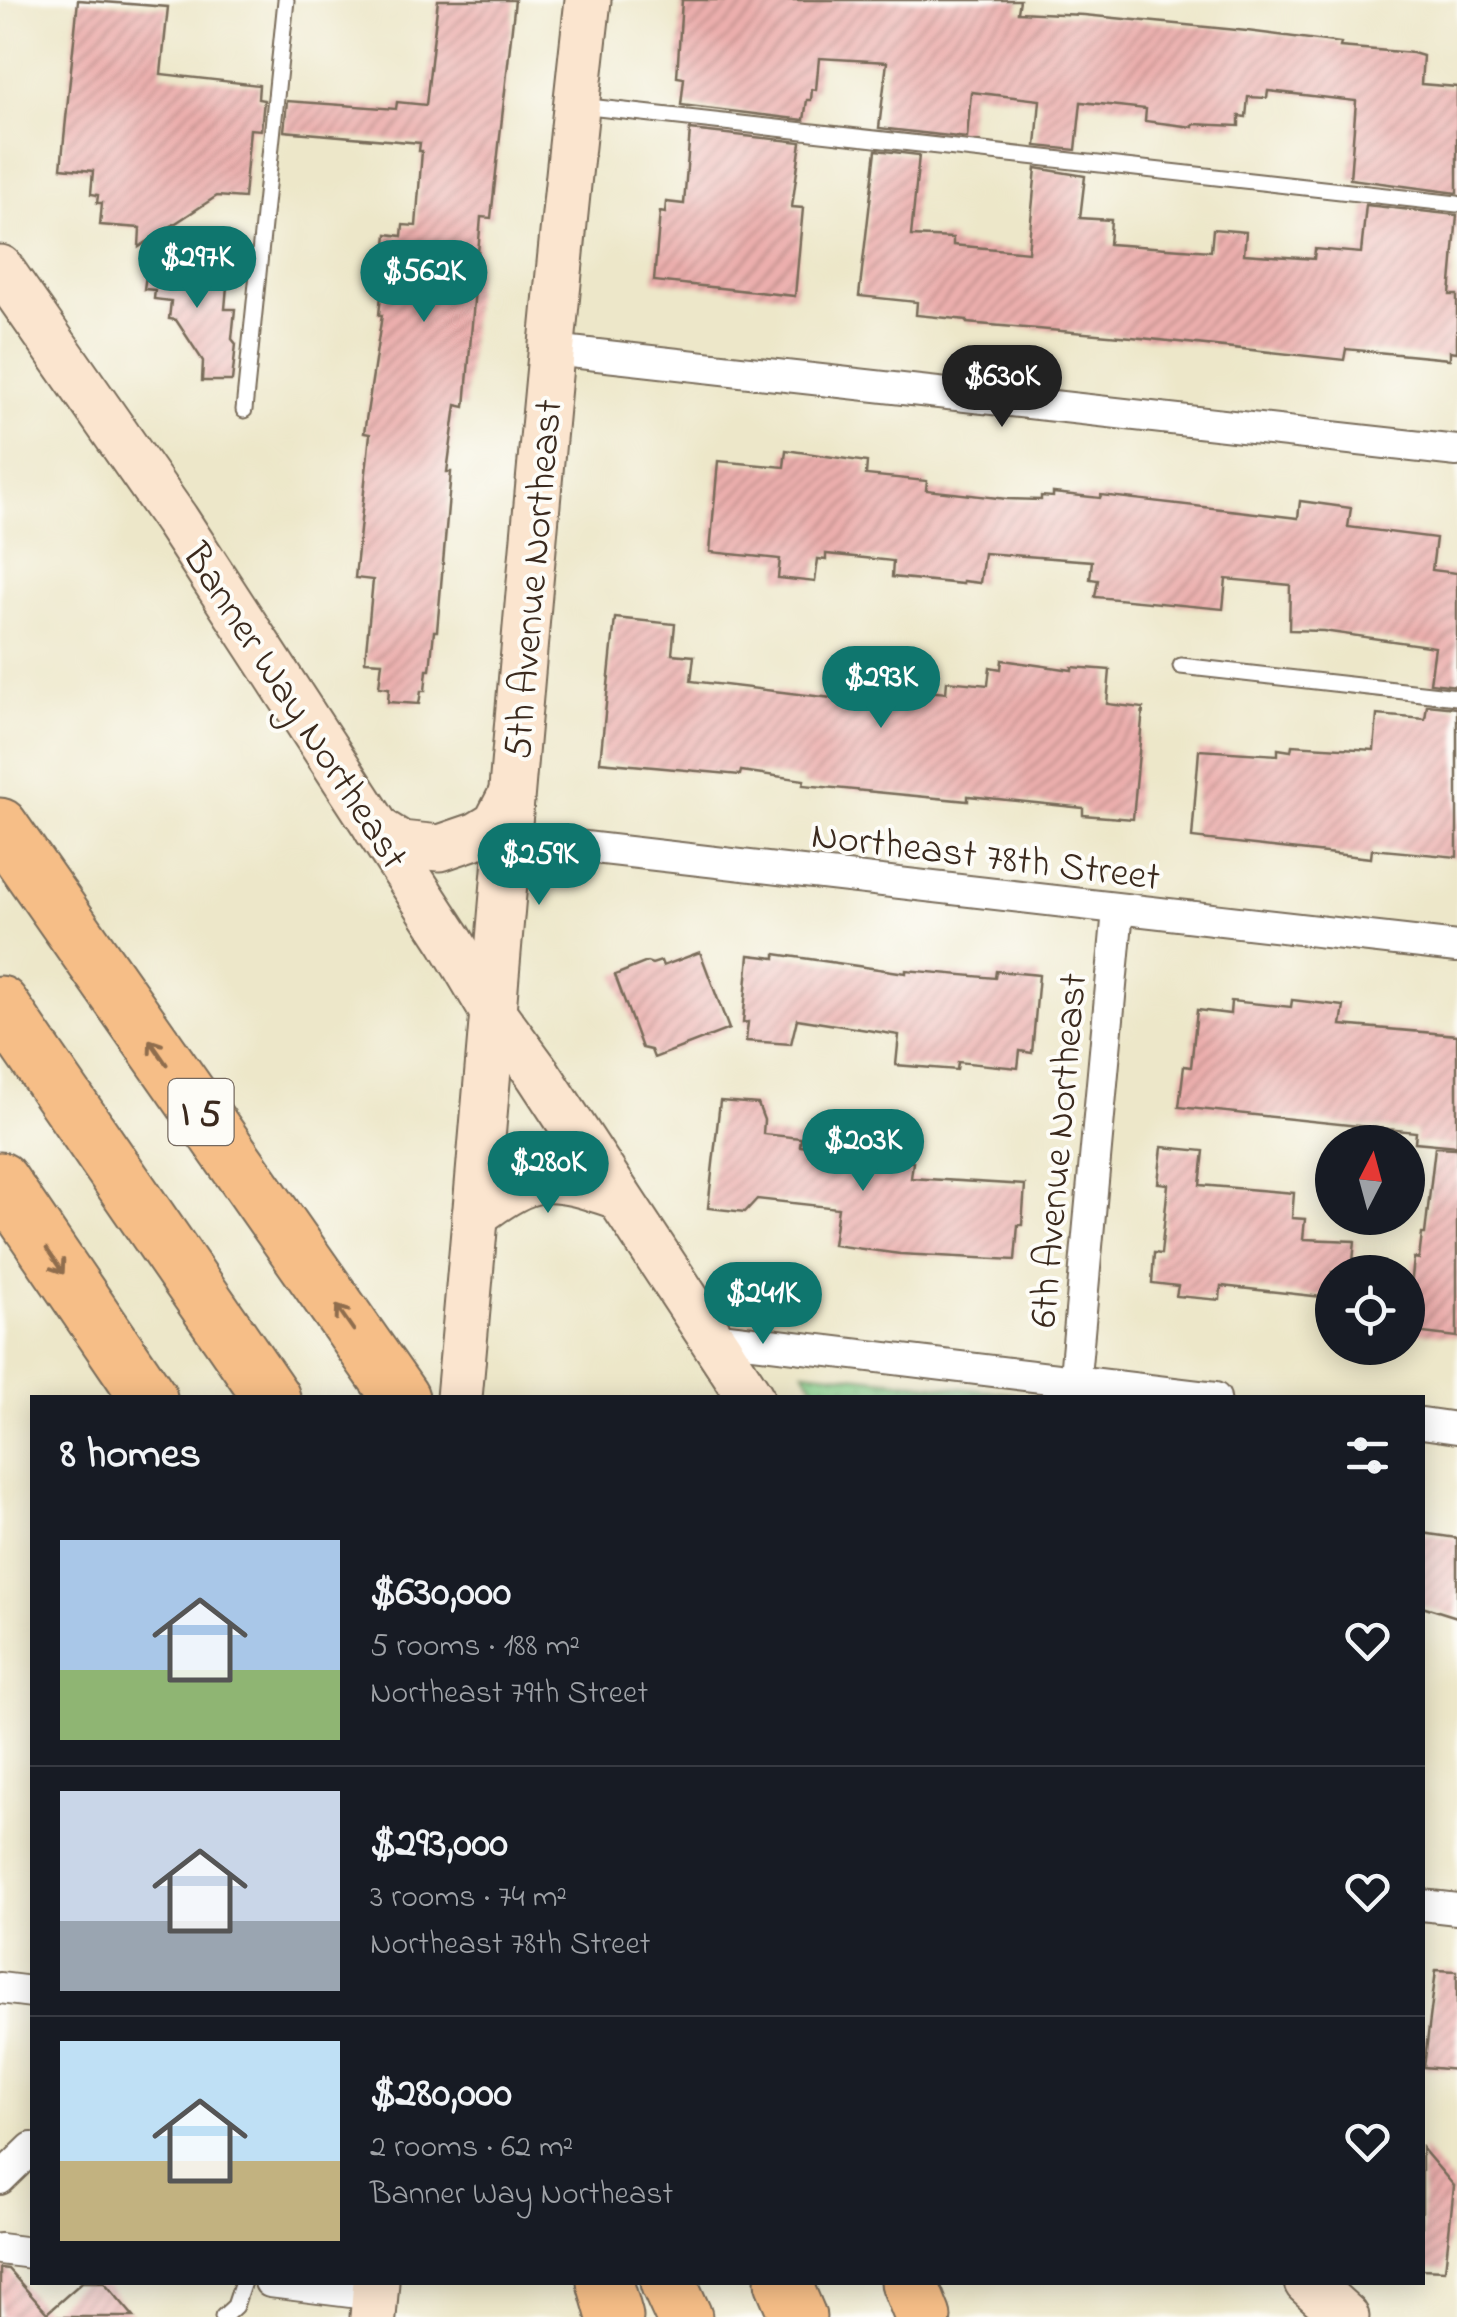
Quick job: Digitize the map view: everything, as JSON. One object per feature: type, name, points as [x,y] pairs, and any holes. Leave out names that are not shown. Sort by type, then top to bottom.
[{"type":"highway","name":"I 5","points":[[0,826],[399,1395]]},
{"type":"highway","points":[[0,1004],[270,1395]]},
{"type":"highway","points":[[0,1180],[147,1395]]},
{"type":"highway","points":[[606,2285],[615,2317]]},
{"type":"highway","points":[[669,2285],[684,2317]]},
{"type":"highway","points":[[785,2285],[798,2317]]},
{"type":"highway","points":[[909,2285],[923,2317]]},
{"type":"main road","name":"5th Avenue Northeast","points":[[459,1395],[508,817],[588,0]]},
{"type":"main road","name":"Banner Way Northeast","points":[[0,268],[176,520],[494,1014],[538,1074],[749,1395]]},
{"type":"main road","points":[[378,829],[401,844],[440,848],[478,836],[508,817]]},
{"type":"main road","points":[[475,1215],[516,1186],[532,1180],[566,1180],[617,1196]]},
{"type":"main road","points":[[1310,2285],[1346,2317]]},
{"type":"street","points":[[552,350],[1457,451]]},
{"type":"street","name":"Northeast 78th Street","points":[[508,817],[1118,910],[1457,947]]},
{"type":"street","name":"6th Avenue Northeast","points":[[1074,1389],[1118,910]]},
{"type":"street","points":[[712,1337],[1074,1389],[1169,1395]]},
{"type":"street","points":[[1425,1423],[1457,1428]]},
{"type":"street","points":[[1425,1905],[1457,1908]]},
{"type":"street","points":[[0,1988],[30,1992]]},
{"type":"street","points":[[0,2179],[30,2150]]},
{"type":"street","points":[[0,2249],[30,2253]]},
{"type":"street","points":[[290,2285],[374,2298]]},
{"type":"lane","points":[[244,410],[286,0]]},
{"type":"lane","points":[[576,106],[1457,204]]},
{"type":"lane","points":[[1181,666],[1457,697]]},
{"type":"lane","points":[[223,2317],[236,2306],[242,2285]]},
{"type":"green space","points":[[804,1371],[1014,1395],[868,1395],[815,1388]]},
{"type":"building","points":[[78,0],[168,7],[161,74],[259,85],[258,99],[264,100],[261,130],[250,129],[244,198],[217,196],[139,247],[140,228],[100,225],[102,203],[97,203],[98,195],[91,194],[93,171],[61,168]]},
{"type":"building","points":[[438,0],[515,0],[491,218],[481,217],[465,407],[456,405],[447,472],[451,472],[437,631],[419,704],[388,702],[389,688],[379,687],[382,662],[365,661],[373,580],[355,578],[370,434],[364,433],[382,315],[387,234],[402,236],[403,225],[416,226],[422,151],[420,143],[284,131],[287,101],[396,109],[397,102],[426,105]]},
{"type":"building","points":[[682,0],[1020,0],[1018,12],[1247,31],[1341,43],[1340,47],[1413,53],[1423,56],[1421,84],[1457,87],[1457,193],[1350,179],[1356,101],[1268,91],[1267,98],[1248,97],[1246,117],[1239,116],[1239,126],[1193,127],[1145,121],[1146,109],[1081,102],[1076,150],[1036,146],[1040,100],[971,92],[967,138],[879,128],[887,62],[819,58],[816,90],[812,89],[811,100],[807,100],[804,120],[681,105],[684,78],[677,77]]},
{"type":"building","points":[[690,130],[801,142],[792,207],[803,208],[795,296],[654,281],[660,212],[665,213],[666,202],[684,204]]},
{"type":"building","points":[[876,150],[919,155],[911,236],[953,238],[953,245],[1028,252],[1036,168],[1085,176],[1080,218],[1111,220],[1109,244],[1211,251],[1213,229],[1246,232],[1244,254],[1314,259],[1315,249],[1361,253],[1366,205],[1457,215],[1450,295],[1457,295],[1457,352],[1450,351],[1450,359],[1346,349],[1344,360],[967,323],[916,315],[917,302],[859,296]]},
{"type":"building","points":[[149,255],[211,262],[209,284],[227,286],[225,309],[235,309],[232,381],[202,381],[203,361],[176,320],[169,319],[171,301],[154,299],[155,290],[144,289]]},
{"type":"building","points":[[786,450],[867,462],[866,475],[927,481],[926,490],[1007,499],[1041,500],[1041,496],[1053,497],[1053,493],[1100,498],[1101,495],[1298,518],[1300,501],[1351,508],[1348,527],[1436,538],[1432,570],[1457,573],[1457,686],[1430,683],[1435,647],[1289,630],[1290,585],[1226,579],[1223,609],[1095,597],[1098,580],[1090,579],[1092,561],[984,553],[980,583],[963,584],[892,577],[893,561],[826,554],[826,560],[818,559],[815,582],[778,578],[780,559],[710,552],[718,461],[784,467]]},
{"type":"building","points":[[615,618],[675,624],[672,654],[694,656],[691,681],[882,704],[884,687],[946,693],[947,681],[988,685],[990,667],[1001,669],[1002,660],[1072,670],[1110,670],[1107,704],[1143,708],[1133,819],[1083,815],[1083,808],[968,796],[968,801],[803,785],[804,780],[741,771],[740,775],[600,762]]},
{"type":"building","points":[[1427,705],[1457,708],[1457,857],[1372,849],[1371,858],[1192,838],[1199,750],[1278,755],[1278,749],[1291,751],[1292,745],[1374,750],[1377,715],[1425,719]]},
{"type":"building","points":[[700,952],[729,1029],[654,1058],[651,1050],[642,1048],[615,975],[647,962],[661,961],[663,966]]},
{"type":"building","points":[[775,954],[906,973],[995,978],[996,971],[1039,975],[1032,1053],[1020,1051],[1018,1068],[958,1062],[957,1070],[896,1065],[899,1035],[797,1019],[791,1044],[746,1041],[748,1022],[743,1023],[749,955],[775,958]]},
{"type":"building","points":[[1292,1000],[1344,1006],[1341,1025],[1457,1035],[1457,1146],[1425,1143],[1425,1125],[1350,1125],[1179,1107],[1184,1066],[1191,1067],[1197,1010],[1230,1014],[1231,1001],[1291,1007]]},
{"type":"building","points":[[720,1101],[758,1104],[764,1120],[763,1134],[801,1138],[800,1146],[913,1162],[911,1178],[1025,1185],[1015,1260],[900,1254],[833,1245],[838,1208],[757,1199],[745,1212],[708,1208]]},
{"type":"building","points":[[1162,1147],[1204,1151],[1200,1185],[1294,1193],[1292,1218],[1305,1219],[1303,1239],[1355,1241],[1354,1255],[1315,1255],[1315,1296],[1221,1286],[1220,1300],[1176,1296],[1178,1286],[1152,1283],[1154,1253],[1161,1254],[1168,1184],[1158,1183]]},
{"type":"building","points":[[1435,1147],[1457,1148],[1457,1337],[1425,1333],[1425,1255],[1419,1255]]},
{"type":"building","points":[[1425,1533],[1457,1538],[1457,1617],[1425,1607]]},
{"type":"building","points":[[1436,1970],[1457,1971],[1457,2070],[1425,2067]]},
{"type":"building","points":[[1425,2152],[1454,2186],[1445,2270],[1425,2269]]},
{"type":"building","points":[[0,2268],[8,2269],[47,2313],[79,2285],[107,2285],[134,2317],[0,2317]]}]
